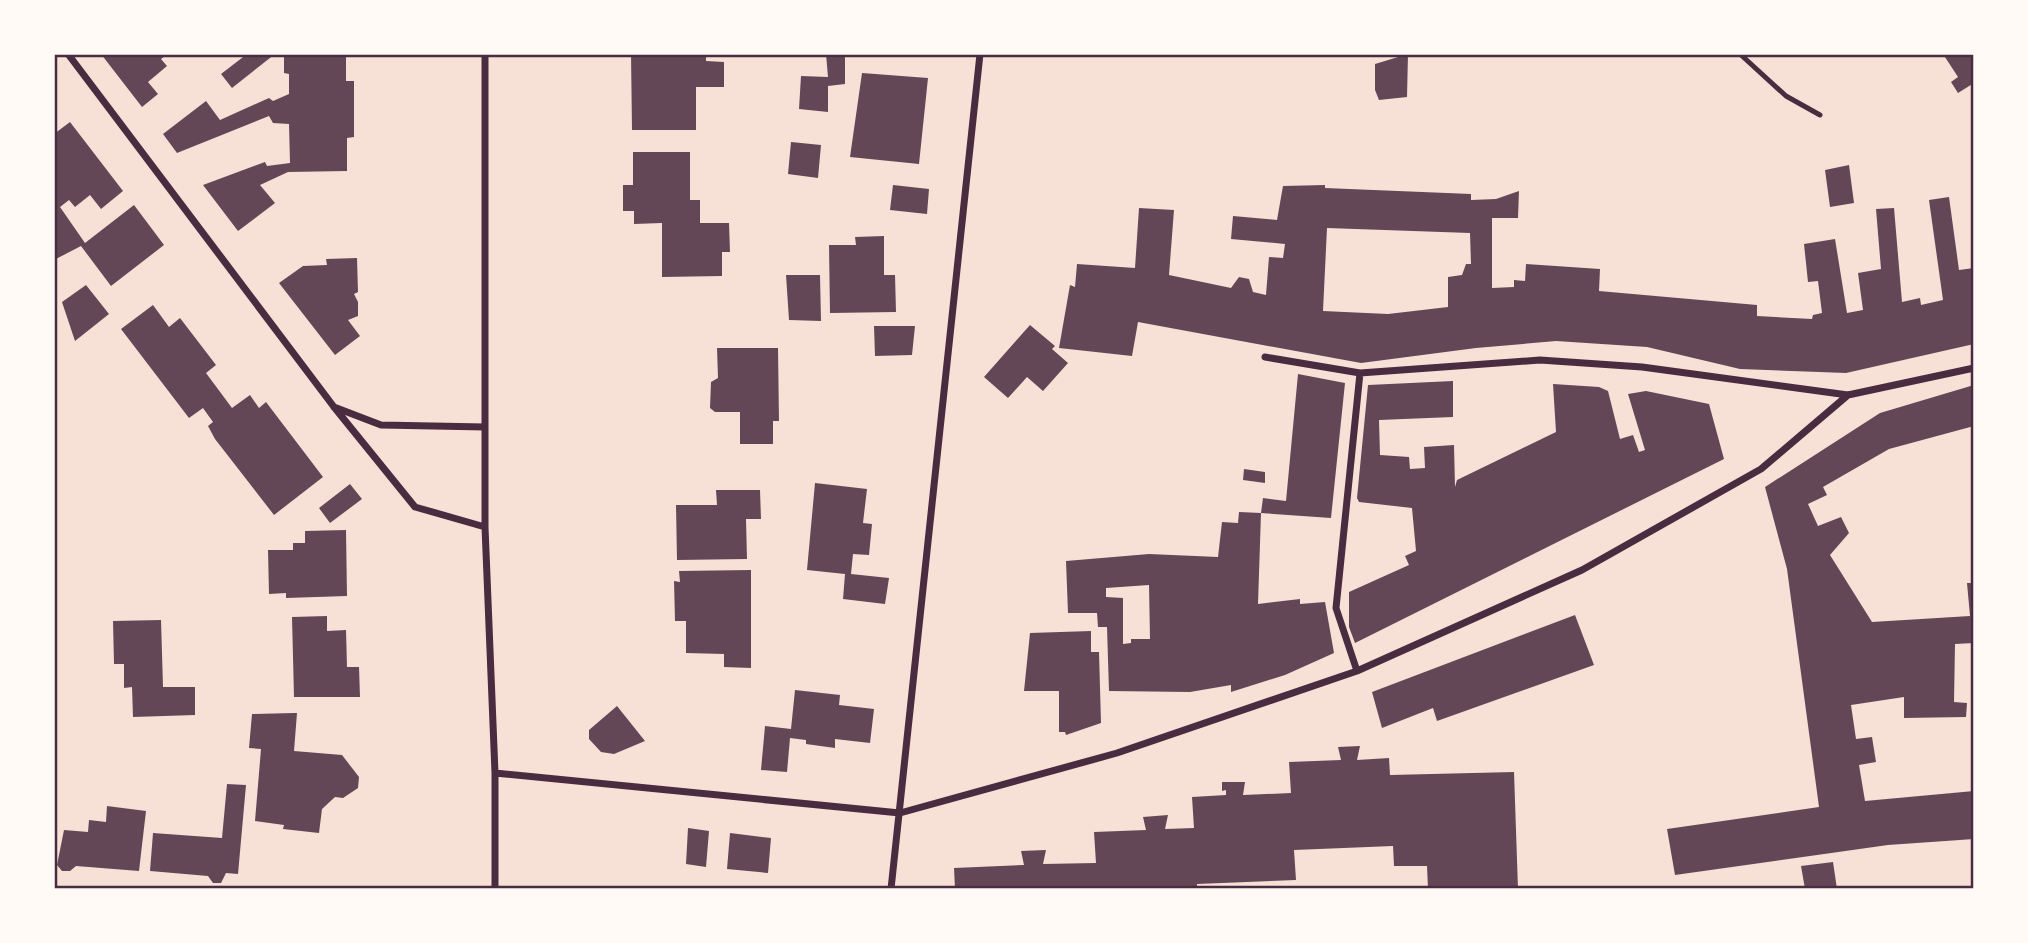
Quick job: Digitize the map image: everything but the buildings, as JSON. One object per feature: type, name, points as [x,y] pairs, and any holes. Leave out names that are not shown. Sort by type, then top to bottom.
[{"type":"street","points":[[68,54],[334,407],[415,507],[485,527]]},
{"type":"street","points":[[485,54],[485,527],[495,774],[495,889]]},
{"type":"street","points":[[891,889],[980,54]]},
{"type":"street","points":[[1265,357],[1360,373],[1540,360],[1642,367],[1847,394],[1974,368]]},
{"type":"street","points":[[1357,671],[1336,608],[1360,373]]},
{"type":"street","points":[[495,774],[900,813],[1117,753],[1357,671],[1582,570],[1761,469],[1847,394]]},
{"type":"street","points":[[334,407],[381,425],[485,427]]},
{"type":"lane","points":[[1740,54],[1786,96],[1820,115]]}]
